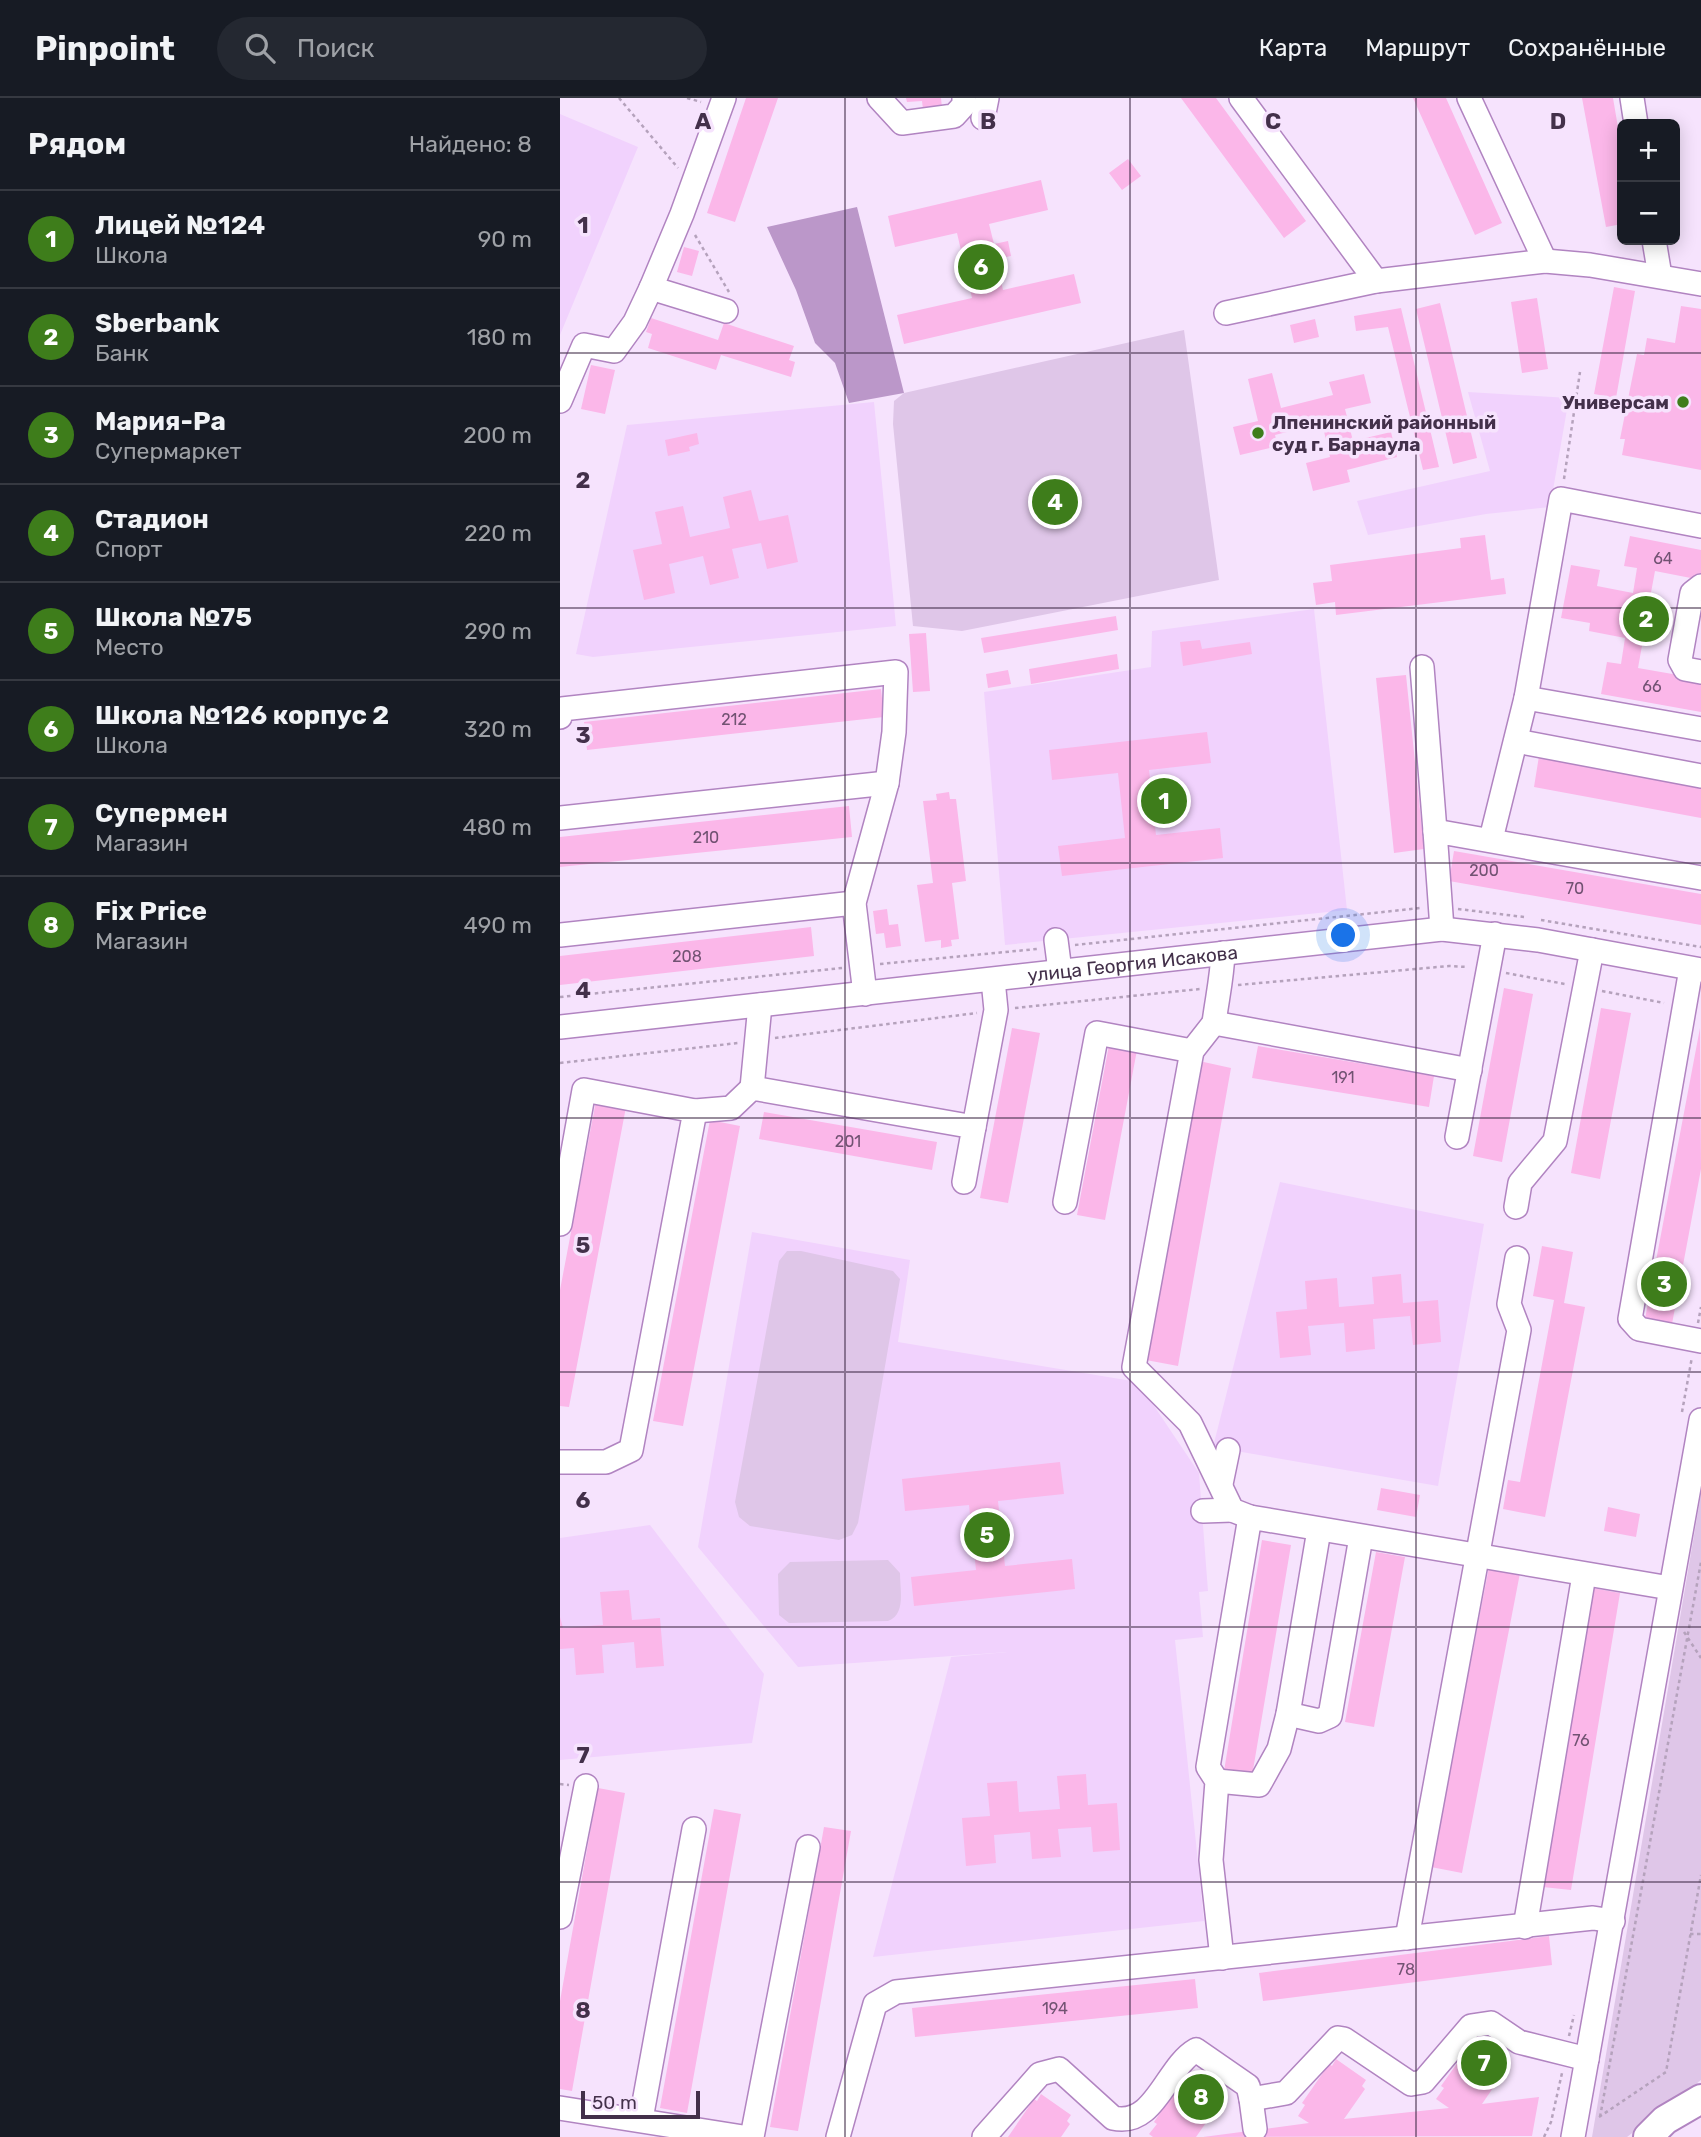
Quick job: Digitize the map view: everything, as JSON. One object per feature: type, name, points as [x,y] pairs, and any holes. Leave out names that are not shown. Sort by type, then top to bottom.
[{"type":"main road","points":[[1648,2137],[1665,2120],[1701,2099]]},
{"type":"street","points":[[560,401],[584,345],[614,351],[635,322],[682,214],[724,98]]},
{"type":"street","points":[[879,98],[902,122],[954,116],[964,105],[964,98]]},
{"type":"street","points":[[1241,98],[1376,281]]},
{"type":"street","points":[[1469,98],[1545,261]]},
{"type":"street","points":[[1632,98],[1635,119]]},
{"type":"street","points":[[1655,245],[1660,276]]},
{"type":"street","points":[[1226,313],[1376,281],[1545,261],[1701,284]]},
{"type":"street","points":[[651,288],[728,302]]},
{"type":"street","points":[[1491,839],[1525,698],[1561,499],[1701,526]]},
{"type":"street","points":[[1701,586],[1692,593],[1680,660],[1685,669],[1701,672]]},
{"type":"street","points":[[1422,667],[1442,929]]},
{"type":"street","points":[[560,717],[562,709],[896,673],[894,732],[887,783],[853,903],[865,994]]},
{"type":"street","points":[[1525,698],[1701,729]]},
{"type":"street","points":[[1516,741],[1701,776]]},
{"type":"street","points":[[560,818],[887,783]]},
{"type":"street","points":[[1436,831],[1701,878]]},
{"type":"street","points":[[560,934],[853,903]]},
{"type":"street","name":"улица Георгия Исакова","points":[[560,1027],[1442,929],[1495,934],[1696,970]]},
{"type":"street","points":[[1457,1137],[1495,934]]},
{"type":"street","points":[[1056,940],[1060,971]]},
{"type":"street","points":[[1516,1207],[1520,1183],[1555,1141],[1592,950]]},
{"type":"street","points":[[1222,1958],[1211,1860],[1217,1781],[1208,1767],[1241,1513],[1220,1484],[1190,1423],[1134,1367],[1192,1051],[1214,1023],[1217,999],[1222,986],[1223,953]]},
{"type":"street","points":[[1696,970],[1685,1007],[1630,1319],[1639,1329],[1701,1341]]},
{"type":"street","points":[[964,1182],[996,1010],[993,980]]},
{"type":"street","points":[[560,1224],[584,1090],[695,1111],[731,1108],[752,1088],[760,1005]]},
{"type":"street","points":[[1214,1023],[1470,1070]]},
{"type":"street","points":[[1065,1202],[1097,1033],[1192,1051]]},
{"type":"street","points":[[752,1088],[974,1127]]},
{"type":"street","points":[[560,1462],[606,1462],[631,1450],[695,1111]]},
{"type":"street","points":[[1407,1938],[1475,1557],[1519,1330],[1509,1304],[1517,1258]]},
{"type":"street","points":[[1573,2137],[1701,1420]]},
{"type":"street","points":[[1220,1484],[1228,1450]]},
{"type":"street","points":[[1203,1511],[1241,1513],[1320,1530],[1671,1588]]},
{"type":"street","points":[[1217,1781],[1259,1785],[1279,1749],[1288,1714],[1320,1530]]},
{"type":"street","points":[[1288,1714],[1319,1721],[1330,1716],[1361,1537]]},
{"type":"street","points":[[1524,1927],[1584,1574]]},
{"type":"street","points":[[560,1917],[586,1786]]},
{"type":"street","points":[[641,2119],[694,1829]]},
{"type":"street","points":[[752,2137],[808,1847]]},
{"type":"street","points":[[838,2137],[875,2004],[896,1992],[1592,1919],[1612,1921]]},
{"type":"street","points":[[1251,2099],[1286,2093],[1338,2038],[1344,2039],[1410,2084],[1423,2082],[1471,2026],[1480,2022],[1491,2023],[1519,2042],[1587,2059]]},
{"type":"street","points":[[984,2137],[1040,2074],[1049,2069],[1059,2069],[1113,2118],[1125,2120],[1145,2111],[1191,2052],[1200,2050],[1248,2086],[1255,2129]]},
{"type":"street","points":[[560,2108],[743,2137]]},
{"type":"path","points":[[619,98],[692,185]]},
{"type":"path","points":[[682,214],[728,302]]},
{"type":"path","points":[[1561,499],[1580,372]]},
{"type":"path","points":[[560,1063],[996,1010],[1449,966],[1488,969],[1685,1007]]},
{"type":"path","points":[[1600,2117],[1701,1562]]},
{"type":"path","points":[[1678,1624],[1701,1658]]},
{"type":"path","points":[[1594,2122],[1666,2072],[1701,1875]]},
{"type":"path","points":[[1690,1934],[1701,1934]]},
{"type":"shaded area","points":[[560,114],[638,147],[560,335]]},
{"type":"shaded area","points":[[857,207],[904,393],[849,403],[835,363],[815,343],[796,290],[767,227]]},
{"type":"shaded area","points":[[1184,330],[1219,580],[962,631],[913,626],[893,424],[894,401],[904,393]]},
{"type":"shaded area","points":[[1468,392],[1569,398],[1550,507],[1486,514],[1368,535],[1357,501],[1490,471]]},
{"type":"shaded area","points":[[874,402],[896,626],[593,657],[576,654],[627,425]]},
{"type":"shaded area","points":[[1314,609],[1347,910],[1005,945],[984,692],[1151,667],[1152,631]]},
{"type":"shaded area","points":[[1280,1182],[1484,1224],[1438,1486],[1213,1447]]},
{"type":"shaded area","points":[[752,1232],[910,1260],[898,1342],[1138,1382],[1199,1473],[1208,1591],[1199,1592],[1203,1637],[1175,1640],[1204,1921],[873,1957],[951,1657],[1008,1652],[798,1667],[698,1547]]},
{"type":"shaded area","points":[[787,1251],[801,1251],[893,1271],[900,1279],[858,1523],[852,1535],[839,1540],[750,1526],[739,1517],[735,1502],[779,1261]]},
{"type":"shaded area","points":[[1701,1494],[1701,2080],[1627,2137],[1592,2137]]},
{"type":"shaded area","points":[[650,1525],[764,1674],[752,1743],[560,1760],[560,1538]]},
{"type":"shaded area","points":[[888,1560],[900,1573],[900,1607],[894,1618],[888,1621],[789,1623],[779,1615],[778,1574],[790,1562]]},
{"type":"building","points":[[746,98],[778,98],[735,222],[707,213]]},
{"type":"building","points":[[906,98],[941,98],[942,108],[923,110],[922,101],[907,102]]},
{"type":"building","points":[[1181,98],[1216,98],[1306,221],[1284,238]]},
{"type":"building","points":[[1413,98],[1446,98],[1502,223],[1475,235]]},
{"type":"building","points":[[1582,98],[1613,98],[1617,122],[1617,225],[1606,227]]},
{"type":"building","points":[[1128,159],[1141,176],[1122,190],[1109,173]]},
{"type":"building","points":[[1041,180],[1048,210],[989,224],[994,244],[1008,241],[1011,256],[996,259],[1003,290],[1074,274],[1081,303],[904,344],[897,315],[972,298],[957,233],[895,247],[888,216]]},
{"type":"building","points":[[684,247],[699,251],[692,276],[677,272]]},
{"type":"building","points":[[1614,287],[1635,291],[1616,398],[1594,394]]},
{"type":"building","points":[[1537,298],[1548,369],[1522,373],[1511,302]]},
{"type":"building","points":[[1440,303],[1477,458],[1453,464],[1416,309]]},
{"type":"building","points":[[1681,306],[1701,309],[1701,470],[1622,455],[1625,439],[1620,439],[1637,354],[1644,355],[1647,338],[1675,343]]},
{"type":"building","points":[[1401,308],[1439,467],[1423,470],[1388,327],[1356,331],[1354,316]]},
{"type":"building","points":[[651,318],[718,340],[724,323],[794,346],[789,360],[795,362],[791,377],[721,355],[716,370],[648,348],[652,334],[646,332]]},
{"type":"building","points":[[1315,319],[1319,337],[1294,343],[1290,325]]},
{"type":"building","points":[[591,365],[615,370],[605,414],[581,409]]},
{"type":"building","name":"Лпенинский районный суд г. Барнаула","points":[[1272,373],[1281,408],[1333,395],[1329,382],[1364,374],[1371,403],[1345,409],[1353,441],[1391,432],[1397,457],[1347,470],[1350,482],[1313,491],[1306,463],[1330,457],[1322,423],[1275,435],[1278,446],[1240,455],[1233,427],[1258,421],[1248,379]]},
{"type":"building","points":[[697,433],[699,444],[689,447],[690,451],[668,456],[665,440]]},
{"type":"building","points":[[751,490],[759,521],[788,515],[798,562],[767,569],[761,543],[732,549],[739,578],[710,585],[703,556],[669,564],[675,593],[644,600],[633,550],[662,544],[655,512],[683,506],[690,537],[730,528],[723,497]]},
{"type":"building","points":[[1485,535],[1491,580],[1504,578],[1506,594],[1336,615],[1335,602],[1316,605],[1313,583],[1332,581],[1330,565],[1461,548],[1460,538]]},
{"type":"building","points":[[1630,536],[1701,550],[1701,580],[1655,571],[1650,598],[1657,599],[1649,641],[1643,640],[1638,668],[1701,679],[1701,712],[1601,694],[1607,662],[1621,664],[1625,638],[1589,631],[1590,623],[1561,618],[1571,565],[1600,570],[1597,586],[1633,593],[1637,568],[1624,566]]},
{"type":"building","points":[[1116,616],[1118,630],[984,653],[981,638]]},
{"type":"building","points":[[926,633],[930,691],[913,692],[909,634]]},
{"type":"building","points":[[1200,640],[1202,649],[1250,642],[1252,654],[1183,666],[1180,642]]},
{"type":"building","points":[[1117,654],[1119,669],[1031,684],[1029,669]]},
{"type":"building","points":[[1008,670],[1011,684],[988,688],[986,674]]},
{"type":"building","points":[[1406,675],[1424,849],[1394,853],[1376,678]]},
{"type":"building","points":[[881,689],[884,717],[587,750],[584,722]]},
{"type":"building","points":[[1207,732],[1211,763],[1149,770],[1152,796],[1162,795],[1164,807],[1153,808],[1156,835],[1220,828],[1223,858],[1062,876],[1058,846],[1125,838],[1118,773],[1052,780],[1049,750]]},
{"type":"building","points":[[1539,756],[1701,786],[1701,818],[1534,787]]},
{"type":"building","points":[[949,792],[950,799],[956,799],[966,881],[952,883],[959,939],[951,940],[952,946],[941,948],[941,940],[925,942],[917,885],[933,883],[923,801],[937,800],[936,794]]},
{"type":"building","points":[[849,806],[852,837],[560,867],[560,837]]},
{"type":"building","points":[[1454,851],[1701,894],[1701,925],[1449,881]]},
{"type":"building","points":[[887,909],[889,925],[898,924],[901,946],[886,948],[884,933],[876,934],[873,911]]},
{"type":"building","points":[[811,927],[814,956],[560,985],[560,956]]},
{"type":"building","points":[[1504,988],[1533,994],[1502,1162],[1473,1156]]},
{"type":"building","points":[[1601,1008],[1631,1013],[1600,1179],[1571,1173]]},
{"type":"building","points":[[1012,1028],[1040,1033],[1008,1203],[980,1198]]},
{"type":"building","points":[[1700,1028],[1701,1169],[1672,1324],[1645,1319]]},
{"type":"building","points":[[1109,1045],[1137,1050],[1105,1220],[1077,1215]]},
{"type":"building","points":[[1258,1046],[1434,1076],[1429,1107],[1252,1078]]},
{"type":"building","points":[[1199,1061],[1231,1068],[1178,1366],[1146,1360]]},
{"type":"building","points":[[596,1101],[626,1107],[569,1407],[560,1406],[560,1290]]},
{"type":"building","points":[[764,1112],[937,1142],[932,1170],[759,1139]]},
{"type":"building","points":[[710,1120],[740,1126],[683,1426],[653,1421]]},
{"type":"building","points":[[1542,1246],[1573,1252],[1564,1303],[1585,1307],[1545,1517],[1503,1509],[1508,1480],[1520,1482],[1554,1300],[1533,1296]]},
{"type":"building","points":[[1401,1274],[1403,1303],[1438,1300],[1441,1342],[1413,1345],[1410,1316],[1373,1319],[1375,1349],[1346,1352],[1344,1323],[1308,1326],[1311,1355],[1280,1358],[1276,1312],[1307,1309],[1305,1281],[1337,1278],[1339,1307],[1374,1304],[1372,1277]]},
{"type":"building","points":[[1060,1462],[1064,1494],[998,1501],[1005,1566],[1072,1559],[1075,1589],[914,1606],[911,1577],[976,1570],[969,1505],[905,1511],[902,1479]]},
{"type":"building","points":[[1381,1488],[1420,1495],[1416,1517],[1377,1510]]},
{"type":"building","points":[[1608,1507],[1640,1514],[1636,1537],[1604,1531]]},
{"type":"building","points":[[1262,1540],[1291,1545],[1252,1776],[1224,1771]]},
{"type":"building","points":[[1376,1552],[1405,1557],[1374,1727],[1345,1722]]},
{"type":"building","points":[[1489,1567],[1520,1573],[1462,1873],[1431,1867]]},
{"type":"building","points":[[1592,1588],[1620,1593],[1571,1890],[1543,1887]]},
{"type":"building","points":[[629,1590],[632,1620],[660,1618],[664,1666],[636,1668],[634,1642],[602,1645],[604,1673],[576,1675],[574,1648],[560,1649],[560,1617],[563,1628],[603,1625],[600,1592]]},
{"type":"building","points":[[1086,1774],[1088,1805],[1117,1803],[1120,1850],[1093,1852],[1091,1827],[1058,1829],[1061,1857],[1032,1859],[1030,1832],[994,1835],[996,1863],[966,1866],[962,1818],[990,1816],[987,1783],[1017,1781],[1019,1812],[1060,1809],[1057,1776]]},
{"type":"building","points":[[598,1788],[625,1793],[572,2091],[560,2089],[560,2001]]},
{"type":"building","points":[[714,1809],[741,1814],[687,2113],[660,2108]]},
{"type":"building","points":[[824,1827],[851,1831],[798,2131],[770,2127]]},
{"type":"building","points":[[1549,1936],[1552,1965],[1263,2001],[1259,1973]]},
{"type":"building","points":[[1195,1979],[1198,2008],[915,2037],[912,2008]]},
{"type":"building","points":[[1475,2043],[1505,2063],[1500,2070],[1504,2072],[1482,2104],[1539,2097],[1532,2136],[1203,2137],[1309,2123],[1298,2116],[1305,2105],[1302,2103],[1329,2064],[1332,2066],[1336,2059],[1366,2080],[1362,2086],[1365,2089],[1344,2119],[1449,2108],[1436,2099],[1444,2088],[1441,2086],[1468,2048],[1470,2050]]},
{"type":"building","points":[[1188,2078],[1218,2099],[1213,2105],[1217,2107],[1196,2137],[1153,2137],[1149,2134],[1157,2124],[1154,2122],[1180,2083],[1183,2085]]},
{"type":"building","points":[[1041,2094],[1071,2115],[1067,2121],[1070,2124],[1061,2137],[1008,2137],[1034,2099],[1037,2101]]},
{"type":"place","name":"Школа №126 корпус 2","points":[[981,267]]},
{"type":"place","name":"Универсам","points":[[1683,402]]},
{"type":"place","name":"Лпенинский районный суд г. Барнаула","points":[[1258,433]]},
{"type":"place","name":"Стадион","points":[[1055,502]]},
{"type":"place","name":"Sberbank","points":[[1646,619]]},
{"type":"place","name":"Лицей №124","points":[[1164,801]]},
{"type":"place","name":"Мария-Ра","points":[[1664,1284]]},
{"type":"place","name":"Школа №75","points":[[987,1535]]},
{"type":"place","name":"Супермен","points":[[1484,2063]]},
{"type":"place","name":"Fix Price","points":[[1201,2097]]}]
